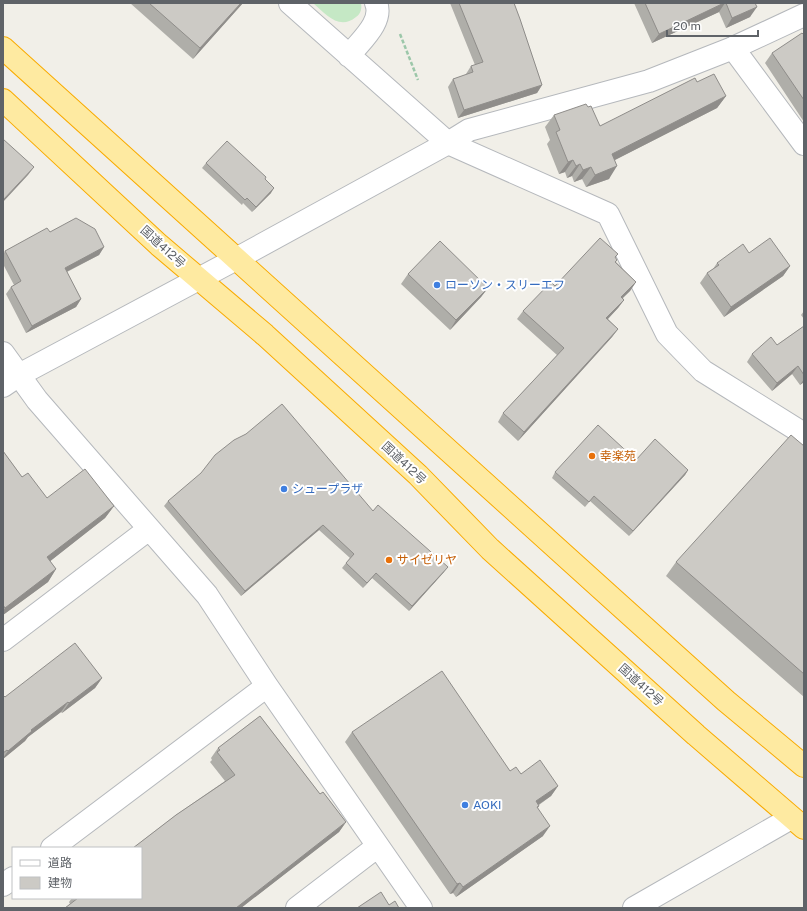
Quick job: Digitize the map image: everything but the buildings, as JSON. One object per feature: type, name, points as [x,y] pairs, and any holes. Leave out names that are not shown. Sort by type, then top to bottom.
[{"type":"highway","points":[[3,48],[726,701],[804,766]]},
{"type":"highway","name":"国道412号","points":[[3,100],[159,245],[266,335],[418,475],[490,549],[696,735],[798,823]]},
{"type":"street","points":[[290,3],[448,143],[608,214],[667,334],[703,371],[804,434]]},
{"type":"street","points":[[349,56],[374,24],[377,6]]},
{"type":"street","points":[[11,380],[236,259],[470,130],[649,81],[733,48],[804,15]]},
{"type":"street","points":[[733,48],[804,144]]},
{"type":"street","points":[[3,353],[11,380],[37,400],[207,595],[267,686],[421,908]]},
{"type":"street","points":[[3,640],[149,529]]},
{"type":"street","points":[[53,847],[267,686]]},
{"type":"street","points":[[634,908],[798,823]]},
{"type":"street","points":[[297,908],[378,846]]},
{"type":"street","points":[[3,885],[12,879]]},
{"type":"path","points":[[377,6],[395,22],[418,80]]},
{"type":"green space","points":[[313,3],[361,3],[361,9],[358,16],[350,21],[338,22],[328,16]]},
{"type":"place","name":"ローソン・スリーエフ","points":[[437,285]]},
{"type":"place","name":"幸楽苑","points":[[592,456]]},
{"type":"place","name":"シュープラザ","points":[[284,489]]},
{"type":"place","name":"サイゼリヤ","points":[[389,560]]},
{"type":"place","name":"AOKI","points":[[465,805]]}]
